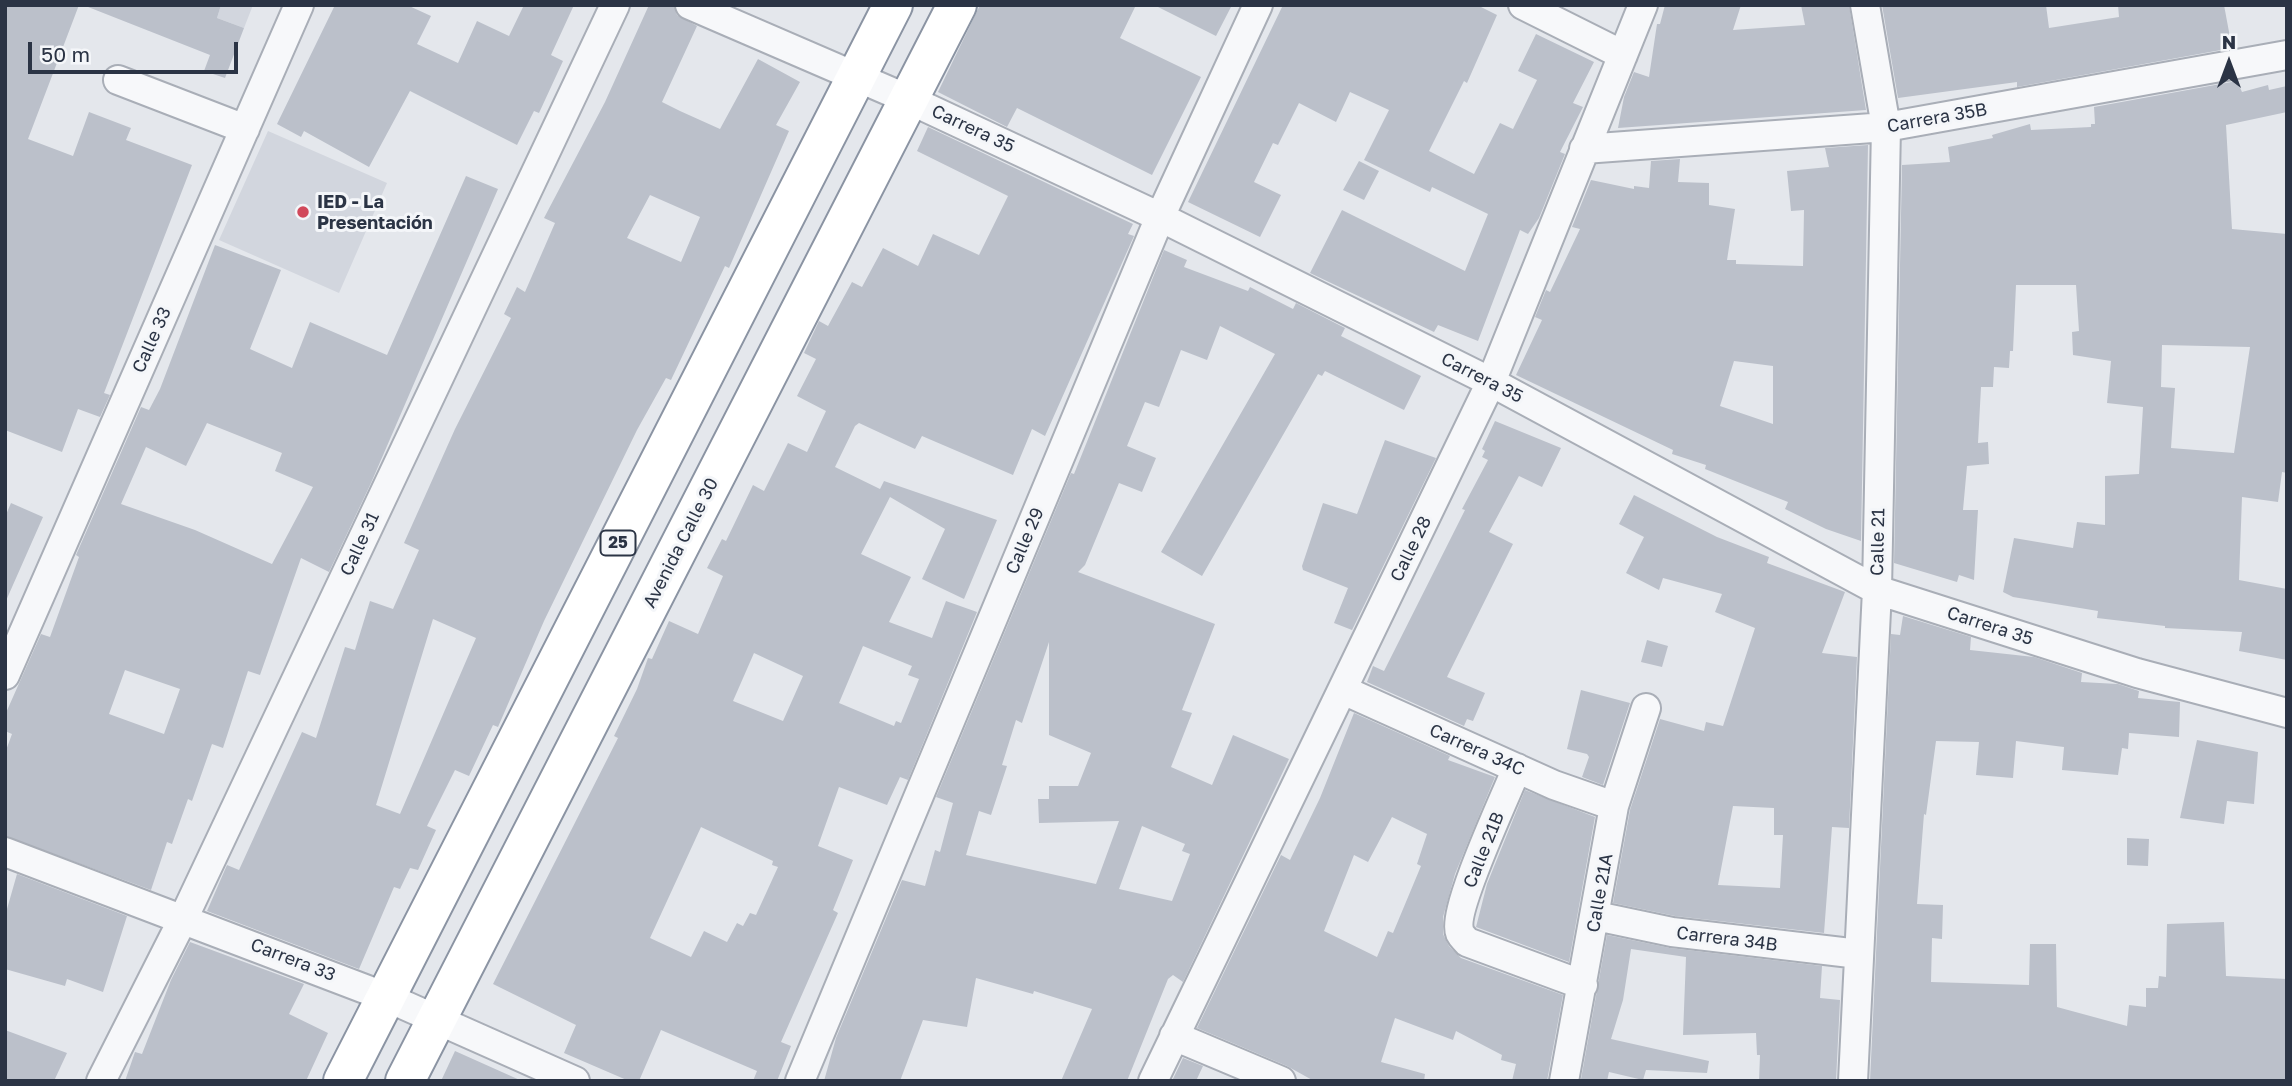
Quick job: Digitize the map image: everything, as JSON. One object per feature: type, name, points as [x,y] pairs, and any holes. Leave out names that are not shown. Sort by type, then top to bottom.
[{"type":"highway","name":"25","points":[[343,1081],[893,5]]},
{"type":"highway","name":"Avenida Calle 30","points":[[405,1081],[957,5]]},
{"type":"street","name":"Calle 33","points":[[5,675],[299,5]]},
{"type":"street","name":"Calle 31","points":[[101,1081],[184,917],[615,5]]},
{"type":"street","name":"Carrera 35","points":[[690,5],[910,100],[1160,217],[1491,382],[1877,590],[2137,673],[2287,713]]},
{"type":"street","name":"Calle 29","points":[[800,1081],[1160,217],[1258,5]]},
{"type":"street","points":[[1523,5],[1623,55]]},
{"type":"street","name":"Calle 28","points":[[1153,1081],[1491,382],[1643,5]]},
{"type":"street","name":"Calle 21","points":[[1853,1081],[1877,590],[1886,127],[1865,5]]},
{"type":"street","name":"Carrera 35B","points":[[1584,149],[1886,127],[2287,55]]},
{"type":"street","points":[[118,80],[245,129]]},
{"type":"street","name":"Carrera 34C","points":[[1343,690],[1517,768],[1614,806]]},
{"type":"street","name":"Calle 21A","points":[[1564,1081],[1614,806],[1646,708]]},
{"type":"street","name":"Calle 21B","points":[[1517,768],[1469,885],[1459,924],[1460,933],[1467,942],[1583,985]]},
{"type":"street","name":"Carrera 33","points":[[5,852],[184,917],[386,997],[575,1081]]},
{"type":"street","name":"Carrera 34B","points":[[1596,915],[1672,932],[1858,954]]},
{"type":"street","points":[[1174,1036],[1281,1081]]},
{"type":"shaded area","points":[[221,5],[253,5],[244,28],[217,18]]},
{"type":"shaded area","name":"IED - La Presentación","points":[[268,131],[387,183],[339,293],[219,240]]},
{"type":"building","points":[[5,5],[79,5],[28,139],[73,156],[89,112],[131,128],[126,140],[192,165],[104,393],[110,395],[100,417],[78,409],[62,452],[5,430]]},
{"type":"building","points":[[83,5],[221,5],[217,18],[244,28],[225,78],[204,71],[210,55]]},
{"type":"building","points":[[335,5],[407,5],[431,16],[417,44],[458,63],[477,21],[509,36],[524,5],[574,5],[551,55],[563,61],[539,113],[534,111],[517,145],[410,91],[369,167],[304,131],[301,137],[277,124]]},
{"type":"building","points":[[649,5],[674,5],[677,15],[697,26],[662,102],[720,129],[758,59],[800,82],[776,125],[789,131],[729,268],[725,266],[671,380],[666,378],[637,430],[544,621],[498,727],[493,725],[469,776],[455,770],[427,826],[436,830],[418,870],[410,868],[400,889],[394,887],[359,969],[207,911],[227,865],[239,870],[302,732],[316,738],[345,647],[355,650],[370,601],[393,609],[419,550],[404,543],[455,429],[511,318],[504,314],[517,287],[525,292],[555,223],[544,218],[605,102]],"holes":[[[650,195],[700,217],[681,262],[627,238]],[[433,619],[476,638],[400,814],[376,805]]]},
{"type":"building","points":[[980,5],[1136,5],[1120,38],[1201,77],[1152,175],[1017,108],[1007,127],[938,92]]},
{"type":"building","points":[[1154,5],[1232,5],[1216,36]]},
{"type":"building","points":[[1283,5],[1477,5],[1497,15],[1467,83],[1464,81],[1429,151],[1474,174],[1500,123],[1513,129],[1537,80],[1518,71],[1536,34],[1594,62],[1573,103],[1583,107],[1560,152],[1565,154],[1539,218],[1528,234],[1520,230],[1478,341],[1438,325],[1434,332],[1310,273],[1342,210],[1465,271],[1488,214],[1432,187],[1430,192],[1364,160],[1389,110],[1350,92],[1336,122],[1299,103],[1278,145],[1273,143],[1254,182],[1281,195],[1260,237],[1188,202]]},
{"type":"building","points":[[1665,5],[1741,5],[1733,30],[1805,25],[1801,5],[1849,5],[1866,110],[1618,128],[1624,97],[1634,72],[1649,77],[1657,24],[1660,24]]},
{"type":"building","points":[[1882,5],[2046,5],[2049,28],[2119,17],[2118,5],[2224,5],[2232,48],[2017,87],[2017,82],[1898,98]]},
{"type":"building","points":[[2237,81],[2242,92],[2268,85],[2269,90],[2287,86],[2287,112],[2226,125],[2232,229],[2287,234],[2287,473],[2282,472],[2278,502],[2242,497],[2239,580],[2287,589],[2287,660],[2239,651],[2242,632],[2165,628],[2097,618],[2098,611],[2013,597],[2003,592],[2014,538],[2073,548],[2077,522],[2105,525],[2105,476],[2139,474],[2143,407],[2107,403],[2111,361],[2073,355],[2072,332],[2079,331],[2076,285],[2016,285],[2013,351],[2010,351],[2009,368],[1994,367],[1993,387],[1981,387],[1978,443],[1988,442],[1989,464],[1967,466],[1963,510],[1978,510],[1974,580],[1959,575],[1957,582],[1894,563],[1902,165],[1950,162],[1948,147],[1993,138],[1992,135],[2030,124],[2031,130],[2091,127],[2091,124],[2095,124],[2094,107]],"holes":[[[2162,345],[2250,347],[2234,453],[2171,448],[2175,388],[2161,387]]]},
{"type":"building","points":[[928,127],[1133,224],[1128,234],[1134,236],[1045,436],[1032,429],[1013,475],[922,436],[915,449],[859,423],[855,426],[835,467],[880,489],[884,481],[997,520],[964,599],[922,579],[945,529],[890,497],[861,554],[911,577],[889,622],[932,638],[946,601],[977,612],[908,780],[900,777],[887,805],[839,787],[818,846],[853,860],[833,910],[838,913],[781,1042],[791,1046],[777,1081],[753,1081],[757,1071],[661,1030],[639,1081],[629,1081],[564,1053],[576,1025],[493,984],[618,738],[614,736],[637,689],[648,658],[652,659],[669,621],[698,634],[723,576],[707,568],[722,539],[726,541],[753,485],[764,491],[788,443],[807,452],[826,411],[797,396],[816,359],[804,353],[819,321],[828,326],[852,282],[862,287],[883,248],[918,266],[933,234],[979,255],[1008,196],[917,151]],"holes":[[[863,646],[912,666],[908,675],[919,679],[901,723],[896,721],[894,726],[839,703]],[[754,653],[803,676],[783,721],[733,701]],[[701,827],[773,861],[772,865],[778,867],[756,915],[750,913],[743,926],[737,923],[727,942],[704,931],[691,957],[650,938]]]},
{"type":"building","points":[[1868,145],[1861,541],[1826,529],[1785,509],[1788,502],[1705,469],[1706,465],[1672,454],[1673,450],[1516,375],[1542,320],[1535,317],[1546,290],[1550,292],[1580,229],[1572,227],[1591,180],[1634,189],[1634,186],[1649,188],[1651,161],[1680,159],[1678,182],[1709,183],[1709,205],[1735,209],[1727,260],[1736,260],[1736,264],[1803,266],[1804,210],[1791,211],[1787,171],[1829,167],[1825,148]],"holes":[[[1734,361],[1773,366],[1773,424],[1720,406]]]},
{"type":"building","points":[[1359,161],[1379,171],[1364,200],[1343,190]]},
{"type":"building","points":[[466,176],[498,189],[371,483],[329,572],[301,558],[260,675],[248,671],[223,748],[212,744],[192,801],[188,799],[172,844],[167,842],[151,890],[5,836],[5,753],[12,734],[5,731],[5,715],[41,634],[50,637],[79,557],[76,555],[141,407],[149,410],[160,389],[215,245],[281,270],[250,349],[292,368],[310,322],[387,355]],"holes":[[[207,423],[282,453],[275,471],[313,487],[272,564],[195,530],[121,504],[146,447],[186,466]],[[125,670],[180,689],[164,734],[109,714]]]},
{"type":"building","points":[[1164,250],[1187,260],[1184,267],[1248,291],[1250,287],[1293,309],[1296,303],[1345,328],[1341,336],[1421,376],[1404,410],[1325,371],[1322,376],[1318,374],[1202,576],[1161,552],[1275,354],[1220,326],[1207,360],[1181,350],[1159,407],[1145,402],[1127,446],[1156,458],[1142,492],[1119,483],[1085,565],[1078,572],[1215,624],[1182,710],[1192,713],[1171,767],[1212,785],[1233,735],[1289,759],[1183,982],[1173,975],[1168,979],[1127,1081],[1061,1081],[1092,1009],[1034,991],[1033,994],[976,978],[967,1027],[923,1020],[900,1081],[824,1081],[836,1038],[902,880],[925,886],[935,850],[940,852],[953,803],[936,797],[1071,473],[1074,474]],"holes":[[[1049,642],[1049,735],[1091,753],[1078,786],[1049,786],[1049,799],[1038,799],[1039,823],[1119,821],[1096,884],[966,855],[979,811],[991,815],[1007,766],[1002,765],[1016,720],[1022,723]],[[1142,826],[1185,844],[1182,851],[1190,854],[1172,901],[1119,889]]]},
{"type":"building","points":[[1495,421],[1561,448],[1542,487],[1519,476],[1489,532],[1513,544],[1447,677],[1485,693],[1473,721],[1467,719],[1464,726],[1367,682],[1373,666],[1384,671],[1465,510],[1462,509],[1488,460],[1482,457],[1485,451],[1482,449]]},
{"type":"building","points":[[1385,440],[1436,458],[1352,630],[1334,623],[1348,588],[1303,570],[1302,566],[1323,503],[1357,514]]},
{"type":"building","points":[[1634,495],[1717,537],[1769,557],[1767,563],[1845,592],[1822,653],[1857,657],[1849,828],[1832,827],[1824,933],[1675,916],[1613,903],[1630,810],[1660,719],[1704,731],[1706,722],[1723,726],[1755,628],[1715,612],[1722,594],[1663,578],[1659,590],[1626,573],[1644,537],[1619,524]],"holes":[[[1733,806],[1774,808],[1774,835],[1783,835],[1780,888],[1718,885]]]},
{"type":"building","points":[[11,503],[43,517],[5,603],[5,517]]},
{"type":"building","points":[[1903,616],[1971,637],[1970,650],[2034,657],[2082,673],[2081,682],[2118,684],[2139,691],[2138,698],[2180,702],[2179,737],[2129,733],[2128,749],[2122,748],[2118,775],[2062,770],[2064,747],[2016,741],[2013,778],[1976,775],[1979,742],[1936,741],[1926,815],[1924,814],[1917,904],[1943,905],[1942,939],[1932,938],[1931,982],[2029,985],[2030,944],[2056,944],[2057,1007],[2127,1026],[2129,1005],[2146,1007],[2146,988],[2158,988],[2159,976],[2166,977],[2167,924],[2224,922],[2226,976],[2287,979],[2287,1081],[1870,1081],[1891,634],[1900,635]]},
{"type":"building","points":[[1647,640],[1668,646],[1662,667],[1641,662]]},
{"type":"building","points":[[1581,690],[1630,703],[1603,785],[1582,777],[1589,757],[1587,754],[1567,749]]},
{"type":"building","points":[[1354,713],[1450,756],[1448,760],[1495,777],[1455,874],[1443,917],[1443,934],[1449,946],[1461,958],[1563,995],[1547,1081],[1512,1081],[1516,1064],[1501,1060],[1502,1055],[1456,1031],[1453,1040],[1395,1018],[1381,1062],[1425,1074],[1424,1081],[1314,1081],[1287,1066],[1197,1028],[1281,855],[1290,860],[1320,798]],"holes":[[[1392,817],[1427,834],[1417,864],[1421,866],[1393,933],[1388,931],[1377,957],[1324,931],[1354,855],[1368,862]]]},
{"type":"building","points":[[2197,740],[2258,752],[2254,804],[2227,801],[2224,824],[2180,818]]},
{"type":"building","points":[[1525,790],[1595,817],[1569,962],[1476,927],[1487,884]]},
{"type":"building","points":[[2127,838],[2149,839],[2148,866],[2127,865]]},
{"type":"building","points":[[17,874],[127,916],[103,992],[67,979],[65,986],[5,969],[5,916]]},
{"type":"building","points":[[1607,935],[1670,948],[1822,966],[1820,998],[1840,1000],[1836,1081],[1759,1081],[1760,1055],[1757,1055],[1756,1033],[1683,1035],[1686,957],[1631,949],[1623,1000],[1611,1039],[1709,1061],[1707,1073],[1646,1070],[1643,1080],[1609,1072],[1607,1081],[1581,1079]]},
{"type":"building","points":[[190,942],[304,984],[289,1014],[328,1033],[306,1081],[125,1081],[135,1052],[142,1054],[171,980]]},
{"type":"building","points":[[5,1030],[67,1053],[54,1081],[5,1081]]},
{"type":"building","points":[[455,1051],[522,1081],[441,1081]]},
{"type":"building","points":[[1183,1058],[1203,1066],[1196,1081],[1172,1081]]},
{"type":"place","name":"IED - La Presentación","points":[[303,212]]}]
